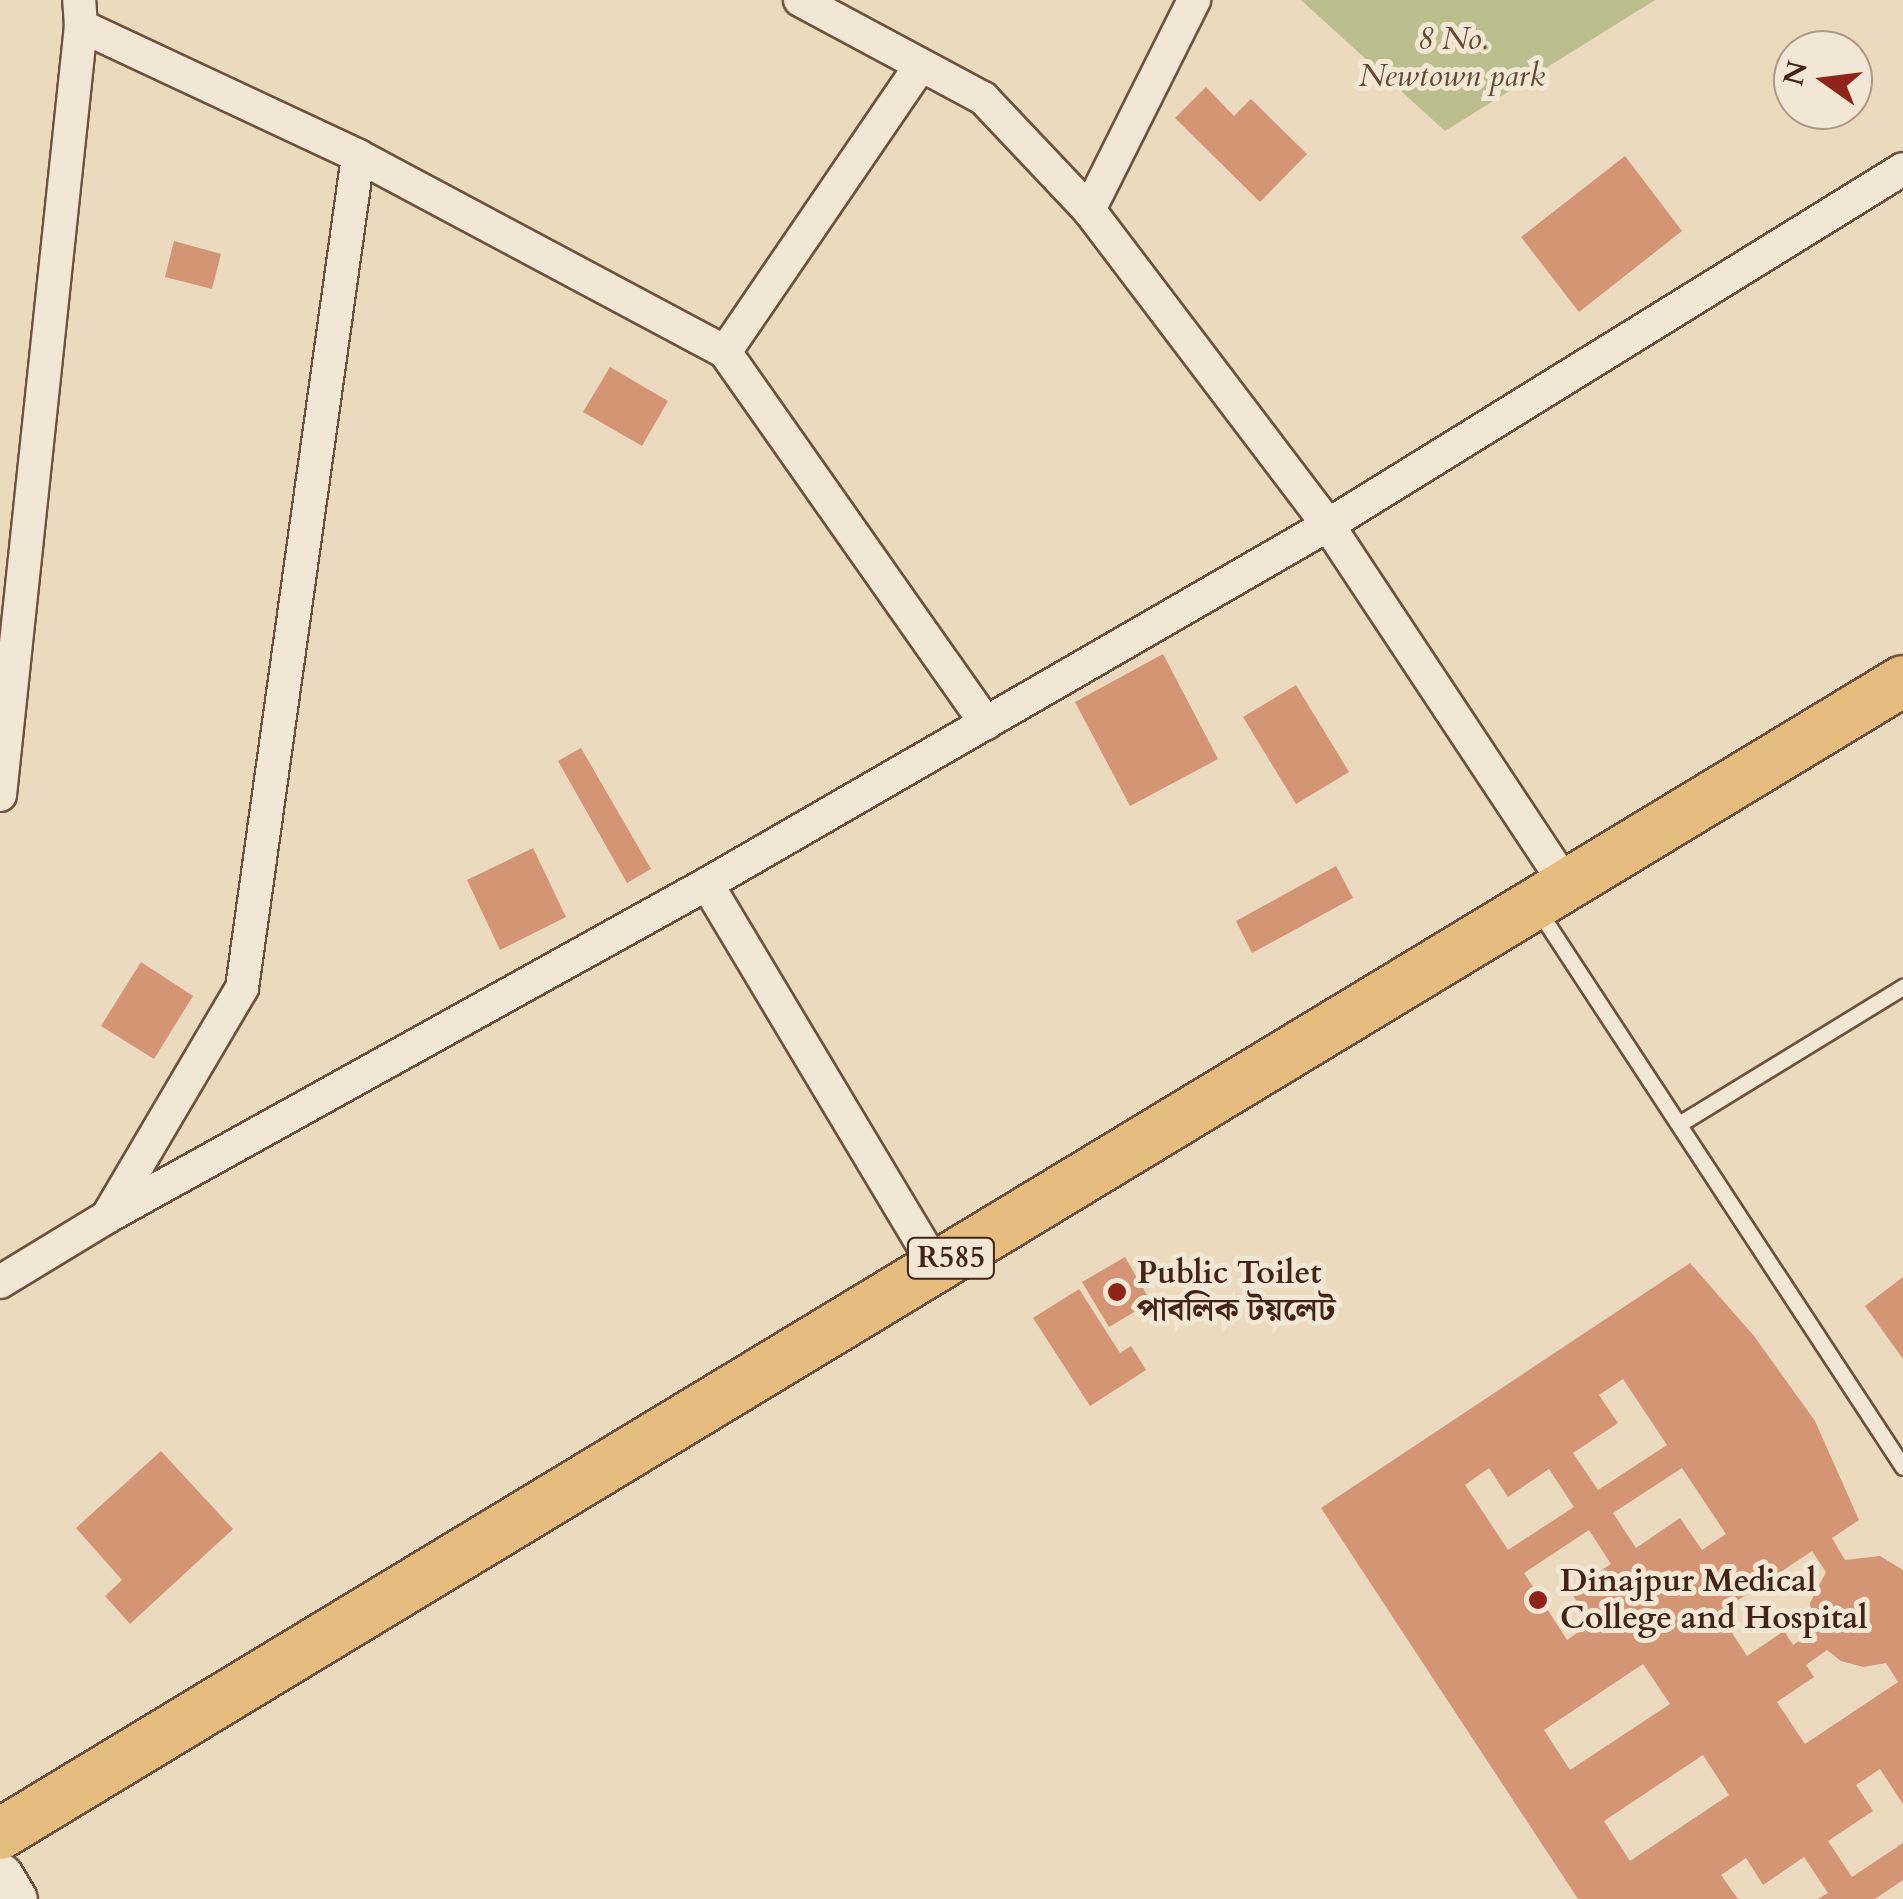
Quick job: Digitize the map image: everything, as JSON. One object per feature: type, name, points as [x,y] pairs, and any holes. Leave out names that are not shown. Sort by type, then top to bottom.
[{"type":"main road","name":"R585","points":[[0,1834],[1903,681]]},
{"type":"street","points":[[800,0],[983,98],[1089,210],[1328,525],[1551,895]]},
{"type":"street","points":[[1089,210],[1194,0]]},
{"type":"street","points":[[0,795],[80,13],[726,352],[986,723]]},
{"type":"street","points":[[726,352],[920,66]]},
{"type":"street","points":[[107,1217],[242,988],[358,156]]},
{"type":"street","points":[[0,1282],[107,1217],[708,884],[1328,525],[1903,170]]},
{"type":"street","points":[[708,884],[936,1267]]},
{"type":"street","points":[[0,1876],[14,1899]]},
{"type":"lane","points":[[1551,895],[1679,1124],[1903,1467]]},
{"type":"lane","points":[[1679,1124],[1903,987]]},
{"type":"green space","name":"8 No. Newtown park","points":[[1301,0],[1655,0],[1445,131]]},
{"type":"building","points":[[1206,87],[1234,116],[1251,99],[1307,154],[1260,202],[1175,118]]},
{"type":"building","points":[[1625,156],[1682,231],[1579,312],[1521,237]]},
{"type":"building","points":[[174,241],[221,254],[212,289],[165,277]]},
{"type":"building","points":[[610,367],[668,401],[642,446],[583,412]]},
{"type":"building","points":[[1163,654],[1218,759],[1130,806],[1075,702]]},
{"type":"building","points":[[1296,685],[1349,772],[1296,804],[1243,717]]},
{"type":"building","points":[[581,748],[651,869],[627,883],[558,761]]},
{"type":"building","points":[[533,848],[566,917],[500,950],[467,880]]},
{"type":"building","points":[[1336,866],[1353,898],[1252,953],[1236,921]]},
{"type":"building","points":[[141,962],[193,996],[154,1059],[101,1026]]},
{"type":"building","name":"Public Toilet পাবলিক টয়লেট","points":[[1125,1257],[1151,1302],[1109,1327],[1082,1282]]},
{"type":"building","points":[[1690,1263],[1754,1336],[1815,1421],[1859,1520],[1832,1538],[1845,1560],[1880,1556],[1903,1570],[1903,1804],[1880,1769],[1856,1785],[1873,1811],[1828,1841],[1852,1877],[1903,1843],[1903,1880],[1875,1899],[1818,1899],[1828,1893],[1804,1857],[1763,1885],[1746,1858],[1721,1875],[1738,1899],[1578,1899],[1321,1508]],"holes":[[[1623,1379],[1667,1445],[1598,1490],[1573,1453],[1618,1423],[1599,1395]],[[1489,1468],[1508,1497],[1549,1469],[1574,1507],[1508,1550],[1465,1485]],[[1682,1468],[1726,1534],[1702,1550],[1680,1518],[1636,1548],[1613,1513]],[[1589,1530],[1611,1564],[1570,1591],[1591,1623],[1567,1640],[1524,1573]],[[1812,1551],[1826,1572],[1810,1603],[1814,1631],[1793,1645],[1784,1631],[1747,1656],[1719,1613]],[[1827,1650],[1841,1661],[1863,1667],[1886,1663],[1898,1682],[1805,1744],[1777,1702],[1814,1677],[1806,1665]],[[1643,1664],[1670,1704],[1570,1770],[1544,1730]],[[1703,1755],[1729,1795],[1630,1861],[1604,1821]]]},
{"type":"building","points":[[1903,1277],[1903,1359],[1865,1306]]},
{"type":"building","points":[[1079,1289],[1120,1353],[1131,1346],[1146,1370],[1090,1406],[1033,1318]]},
{"type":"building","points":[[161,1451],[233,1529],[130,1624],[105,1596],[122,1580],[76,1528]]},
{"type":"place","name":"Public Toilet পাবলিক টয়লেট","points":[[1117,1292]]},
{"type":"place","name":"Dinajpur Medical College and Hospital","points":[[1538,1600]]}]
